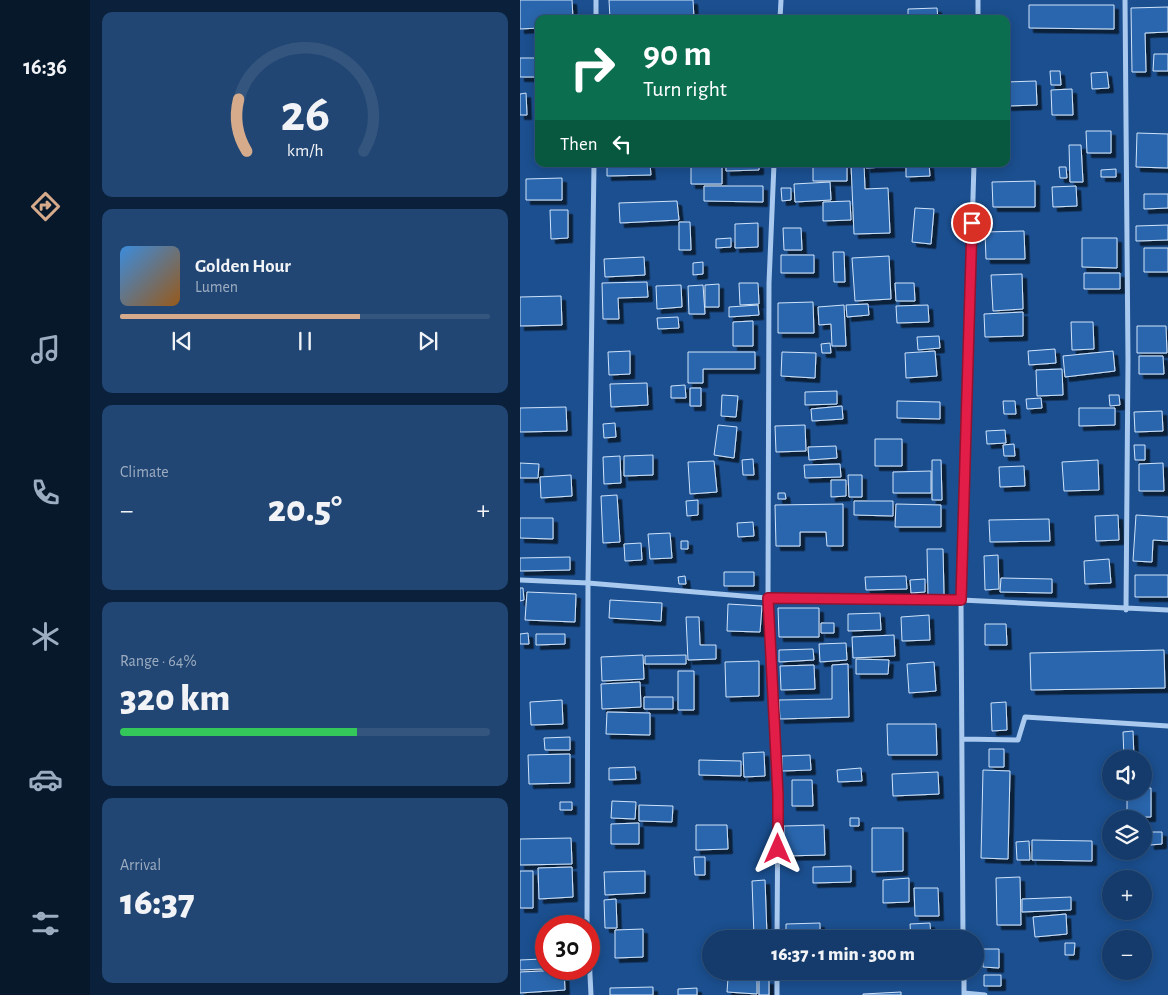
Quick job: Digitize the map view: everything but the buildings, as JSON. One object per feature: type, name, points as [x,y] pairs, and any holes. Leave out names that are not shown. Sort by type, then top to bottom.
[{"type":"street","points":[[596,0],[596,15]]},
{"type":"street","points":[[780,15],[781,0]]},
{"type":"street","points":[[978,0],[978,15]]},
{"type":"street","points":[[1125,0],[1128,360],[1126,610]]},
{"type":"street","points":[[587,915],[588,583],[594,167]]},
{"type":"street","points":[[774,167],[769,282],[768,598],[778,795],[777,930]]},
{"type":"street","points":[[964,930],[961,600],[974,167]]},
{"type":"street","points":[[520,580],[588,583],[768,598],[961,600],[1126,610],[1168,610]]},
{"type":"street","points":[[962,740],[1018,740],[1025,718],[1168,726]]},
{"type":"street","points":[[590,980],[591,995]]},
{"type":"street","points":[[777,980],[777,995]]},
{"type":"street","points":[[964,980],[964,994],[985,995]]},
{"type":"route","points":[[778,849],[778,795],[768,598],[961,600],[972,223]]}]
